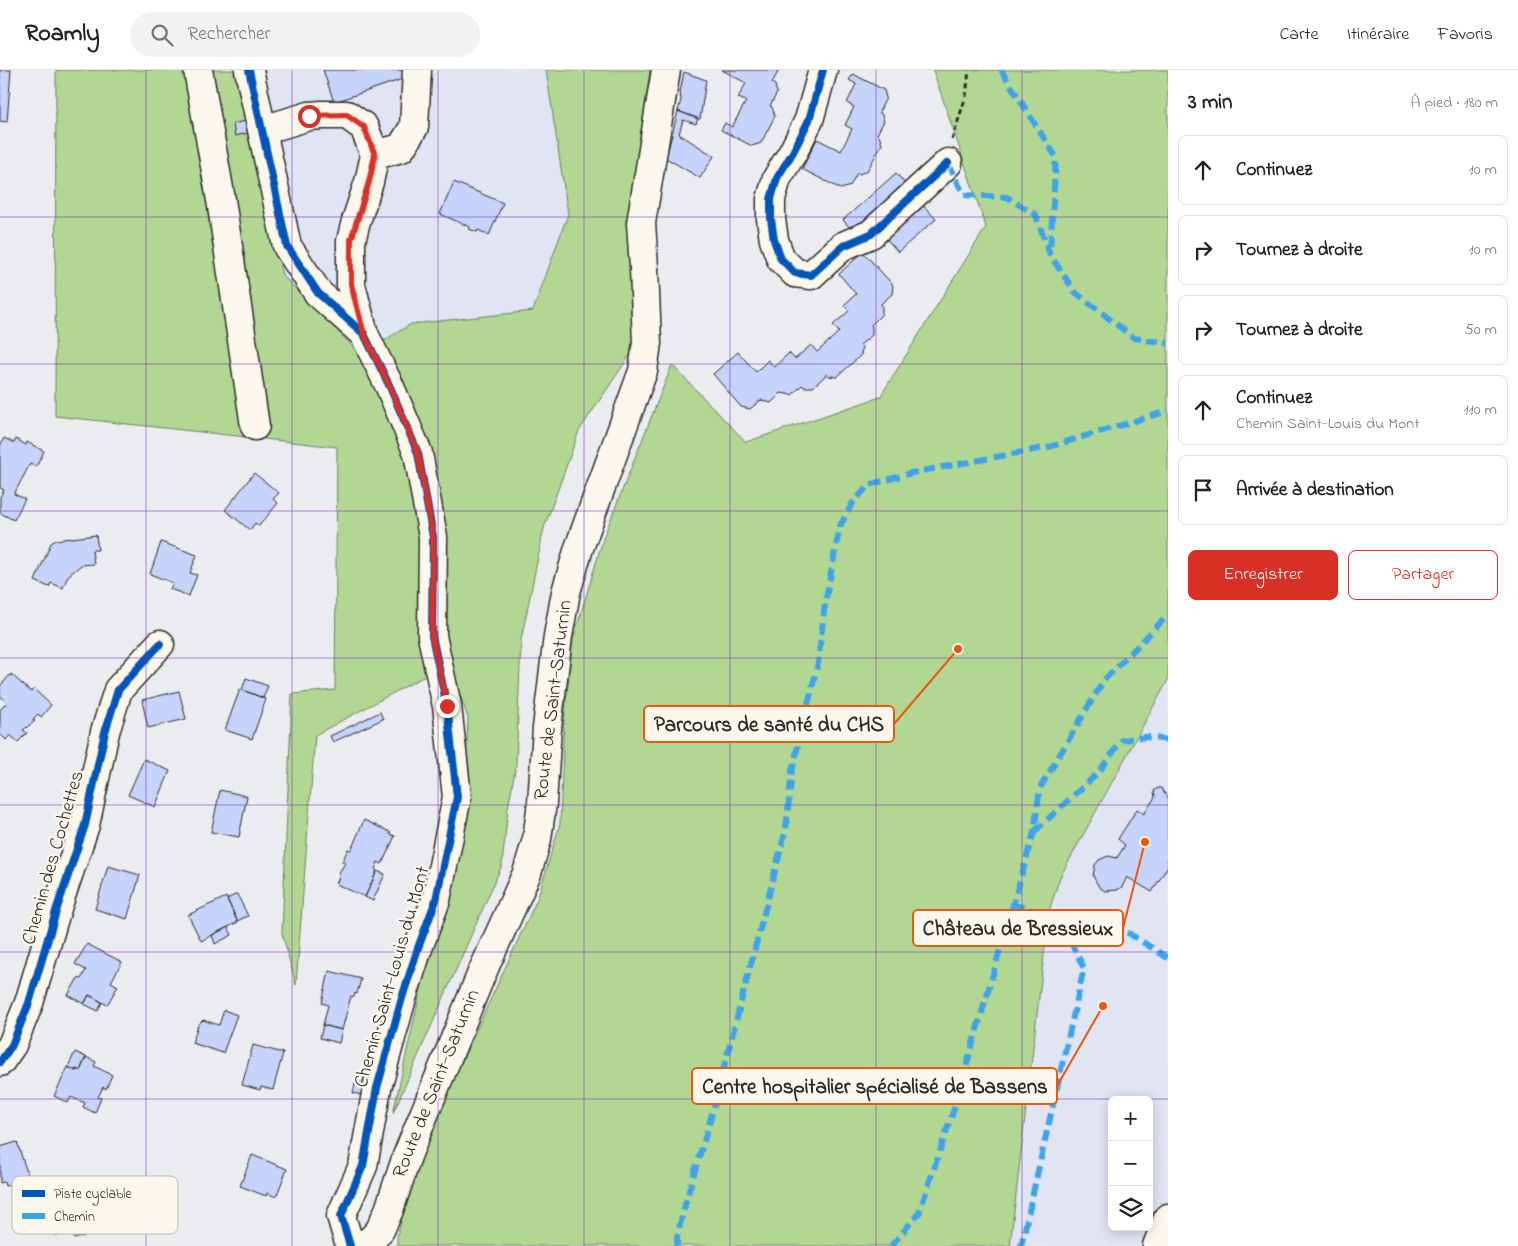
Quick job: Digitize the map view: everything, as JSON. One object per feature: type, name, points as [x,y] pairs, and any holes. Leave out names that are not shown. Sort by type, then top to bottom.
[{"type":"street","points":[[198,70],[221,200],[255,426]]},
{"type":"street","name":"Chemin Saint-Louis du Mont","points":[[249,70],[287,246],[318,293],[364,334],[390,387],[418,453],[433,538],[432,636],[447,706],[457,797],[436,900],[405,990],[377,1088],[363,1166],[341,1216],[363,1244]]},
{"type":"street","points":[[375,155],[400,148],[414,127],[417,70]]},
{"type":"street","name":"Route de Saint-Saturnin","points":[[363,1244],[380,1230],[389,1210],[407,1156],[480,976],[527,872],[537,839],[542,803],[547,728],[558,636],[566,592],[579,548],[643,371],[647,343],[641,223],[666,70]]},
{"type":"street","points":[[823,70],[809,120],[777,178],[771,199],[774,240],[781,259],[795,273],[811,276],[843,246],[871,234],[948,163]]},
{"type":"street","points":[[263,130],[309,116],[347,115],[364,127],[375,155],[369,182],[351,240],[351,284],[364,334]]},
{"type":"street","name":"Chemin des Cochettes","points":[[0,1062],[12,1045],[29,1002],[57,908],[85,825],[105,732],[118,690],[160,644]]},
{"type":"street","points":[[1157,1246],[1168,1218]]},
{"type":"path","points":[[948,163],[951,143],[966,96],[969,70]]},
{"type":"shaded area","points":[[161,70],[546,70],[568,214],[533,311],[338,366],[188,254]]},
{"type":"shaded area","points":[[1168,680],[1168,1246],[1010,1246],[1049,911],[1060,877]]},
{"type":"green space","points":[[56,70],[241,70],[246,87],[282,275],[361,355],[411,324],[533,311],[568,214],[546,70],[650,70],[628,223],[634,349],[579,431],[544,528],[521,640],[516,765],[508,808],[502,865],[393,1113],[465,794],[468,718],[449,663],[315,735],[296,985],[282,933],[292,694],[335,690],[337,447],[55,416]]},
{"type":"green space","points":[[933,70],[1168,70],[1168,680],[1060,877],[1049,911],[1010,1246],[397,1246],[397,1237],[417,1158],[538,897],[560,824],[564,720],[573,640],[604,536],[672,365],[746,442],[880,397],[986,227]]},
{"type":"building","points":[[0,70],[11,70],[7,122],[0,121]]},
{"type":"building","points":[[323,70],[407,70],[409,77],[334,102]]},
{"type":"building","points":[[722,70],[779,70],[772,83],[775,85],[777,93],[770,106],[775,116],[761,143],[752,146],[721,130],[725,123],[732,127],[746,101],[738,98],[746,83]]},
{"type":"building","points":[[684,72],[706,80],[700,119],[678,111]]},
{"type":"building","points":[[853,74],[884,90],[886,98],[879,112],[884,121],[877,134],[882,144],[867,171],[857,173],[850,186],[841,189],[802,169],[817,139],[841,151],[852,129],[845,125],[854,107],[847,103],[856,84],[849,80]]},
{"type":"building","points":[[678,111],[698,119],[696,124],[683,120],[679,134],[714,156],[700,178],[666,158]]},
{"type":"building","points":[[245,121],[248,133],[235,136],[233,124]]},
{"type":"building","points":[[896,173],[909,188],[856,235],[843,220]]},
{"type":"building","points":[[454,182],[503,203],[489,235],[478,230],[477,232],[469,229],[470,227],[440,214]]},
{"type":"building","points":[[922,204],[936,219],[898,252],[885,237]]},
{"type":"building","points":[[863,252],[893,285],[892,294],[881,304],[882,314],[871,325],[872,335],[860,345],[862,347],[861,355],[837,377],[827,374],[813,387],[804,387],[802,385],[792,395],[781,393],[771,403],[761,400],[750,409],[741,407],[713,374],[738,352],[756,372],[768,360],[774,367],[789,353],[795,359],[811,345],[817,352],[839,332],[833,325],[849,311],[844,305],[856,294],[839,274]]},
{"type":"building","points":[[4,438],[14,443],[16,439],[26,445],[27,442],[44,451],[36,467],[30,464],[14,494],[25,499],[14,520],[0,513],[0,497],[4,490],[0,488],[0,446]]},
{"type":"building","points":[[254,473],[279,493],[273,499],[278,503],[259,526],[255,523],[250,530],[225,510]]},
{"type":"building","points":[[96,535],[98,550],[92,550],[94,564],[81,565],[68,576],[63,588],[51,583],[49,587],[35,581],[51,543],[56,540]]},
{"type":"building","points":[[161,542],[197,555],[190,573],[197,575],[189,596],[170,589],[173,583],[150,574]]},
{"type":"building","points":[[11,674],[31,692],[34,689],[51,705],[41,717],[38,714],[33,719],[35,721],[23,730],[27,733],[18,742],[10,735],[6,740],[0,734],[2,726],[0,723],[0,710],[7,702],[0,696],[0,686]]},
{"type":"building","points":[[246,678],[268,686],[263,698],[242,690]]},
{"type":"building","points":[[240,689],[266,699],[252,739],[225,730]]},
{"type":"building","points":[[179,691],[186,719],[148,728],[142,700]]},
{"type":"building","points":[[380,712],[383,719],[333,742],[330,736]]},
{"type":"building","points":[[144,759],[170,771],[155,807],[128,795]]},
{"type":"building","points":[[1161,788],[1168,796],[1168,866],[1152,892],[1127,877],[1122,887],[1117,890],[1105,891],[1099,887],[1093,876],[1095,865],[1099,860],[1108,856],[1117,858],[1125,845],[1118,839],[1137,809],[1144,814],[1155,797],[1154,791]]},
{"type":"building","points":[[220,790],[247,796],[239,837],[211,832]]},
{"type":"building","points":[[364,820],[395,836],[382,864],[378,862],[375,869],[377,871],[365,897],[336,884],[340,875],[338,874],[345,863],[342,862],[348,849],[351,850]]},
{"type":"building","points":[[108,866],[140,875],[127,919],[95,909]]},
{"type":"building","points":[[377,871],[385,874],[373,901],[365,897]]},
{"type":"building","points":[[237,894],[248,916],[237,921],[227,899]]},
{"type":"building","points":[[226,897],[238,922],[201,941],[188,915]]},
{"type":"building","points":[[228,927],[232,935],[215,944],[212,935]]},
{"type":"building","points":[[87,944],[122,962],[111,982],[118,986],[107,1005],[89,995],[84,1004],[68,995],[78,978],[81,979],[86,970],[75,964]]},
{"type":"building","points":[[329,971],[361,979],[357,994],[355,993],[354,997],[351,996],[342,1030],[323,1025],[328,1005],[322,1003]]},
{"type":"building","points":[[89,995],[102,1002],[98,1011],[84,1004]]},
{"type":"building","points":[[224,1010],[237,1015],[223,1053],[192,1043],[198,1025],[203,1020],[219,1025]]},
{"type":"building","points":[[323,1025],[342,1030],[339,1043],[320,1038]]},
{"type":"building","points":[[253,1045],[283,1053],[273,1090],[261,1087],[260,1090],[242,1085]]},
{"type":"building","points":[[75,1052],[86,1057],[80,1071],[68,1067]]},
{"type":"building","points":[[86,1057],[96,1062],[94,1066],[112,1075],[106,1089],[103,1087],[98,1097],[101,1098],[95,1113],[83,1107],[85,1103],[71,1097],[68,1103],[54,1096],[68,1067],[80,1071]]},
{"type":"building","points":[[357,1075],[369,1078],[365,1096],[353,1093]]},
{"type":"building","points":[[17,1142],[28,1176],[12,1176],[12,1184],[5,1186],[4,1182],[0,1183],[0,1147]]},
{"type":"building","points":[[252,1155],[287,1169],[276,1197],[267,1193],[266,1196],[240,1186]]},
{"type":"building","points":[[73,1234],[83,1234],[84,1236],[74,1239]]},
{"type":"marked path","points":[[1001,70],[1056,157],[1050,251]]},
{"type":"marked path","points":[[948,163],[964,195],[1007,197],[1036,215],[1050,255],[1075,292],[1134,338],[1168,343]]},
{"type":"marked path","points":[[677,1246],[677,1237],[687,1197],[710,1121],[786,829],[792,771],[818,663],[825,603],[840,526],[852,504],[869,485],[911,473],[1049,447],[1168,411]]},
{"type":"marked path","points":[[891,1246],[919,1213],[954,1109],[1034,832],[1040,788],[1104,680],[1168,615]]},
{"type":"marked path","points":[[1034,832],[1098,773],[1122,740],[1146,737],[1168,740]]},
{"type":"marked path","points":[[1013,904],[1059,920],[1084,968],[1021,1246]]},
{"type":"marked path","points":[[1059,920],[1106,919],[1168,958]]},
{"type":"cycle path","points":[[249,70],[287,246],[318,293],[364,334],[390,387],[418,453],[433,537],[432,636],[447,706],[457,797],[436,900],[402,998],[377,1088],[363,1166],[341,1216],[350,1246]]},
{"type":"cycle path","points":[[823,70],[809,120],[777,178],[771,199],[774,240],[781,259],[795,273],[811,275],[843,246],[871,234],[948,163]]},
{"type":"cycle path","points":[[0,1062],[12,1045],[29,1003],[57,908],[85,825],[105,732],[118,690],[160,644]]},
{"type":"place","name":"Parcours de santé du CHS","points":[[958,649]]},
{"type":"place","name":"Château de Bressieux","points":[[1145,842]]},
{"type":"place","name":"Centre hospitalier spécialisé de Bassens","points":[[1103,1006]]},
{"type":"route","points":[[309,116],[347,115],[364,127],[375,155],[369,182],[351,240],[351,284],[364,334],[390,387],[418,453],[433,538],[432,636],[447,706]]}]
